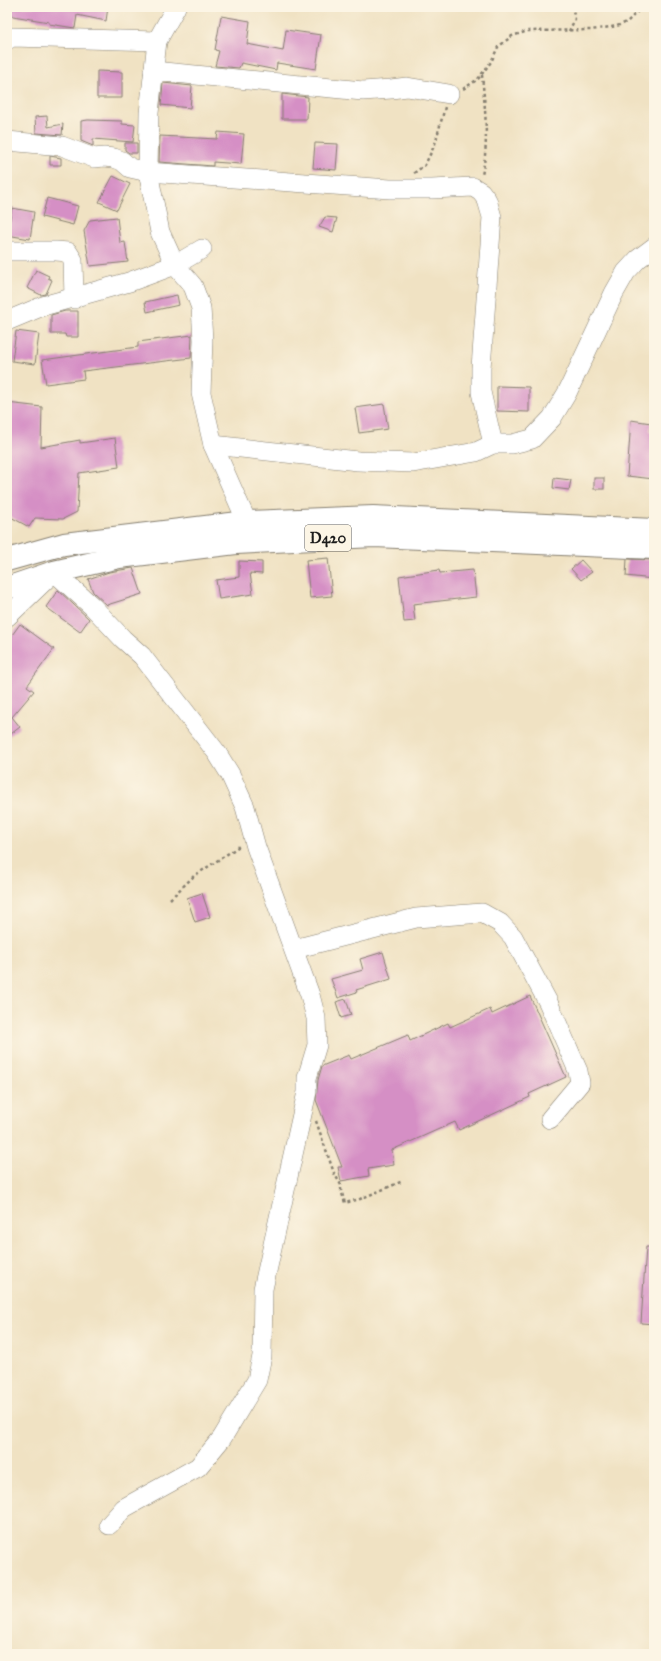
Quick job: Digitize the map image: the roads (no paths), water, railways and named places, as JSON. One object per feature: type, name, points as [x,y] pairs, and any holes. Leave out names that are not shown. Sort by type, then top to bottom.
[{"type":"highway","name":"D420","points":[[7,560],[64,544],[247,522],[373,517],[654,530]]},
{"type":"highway","name":"D420","points":[[7,588],[54,572],[119,557],[236,543],[374,536],[654,548]]},
{"type":"street","points":[[176,7],[157,41],[149,113],[148,172],[160,232],[175,265],[193,286],[201,308],[203,340],[201,393],[213,445],[247,522]]},
{"type":"street","points":[[7,40],[12,37],[157,41]]},
{"type":"street","points":[[153,71],[363,91],[391,90],[408,87],[449,94]]},
{"type":"street","points":[[7,141],[62,146],[94,158],[104,156],[114,158],[122,161],[130,168],[148,172],[390,189],[432,190],[472,187],[487,200],[492,217],[481,368],[481,392],[493,444]]},
{"type":"street","points":[[213,445],[358,461],[413,463],[476,452],[493,444],[512,444],[532,439],[552,418],[567,393],[623,277],[638,260],[654,247]]},
{"type":"street","points":[[7,321],[43,306],[74,299],[129,282],[175,265],[202,249]]},
{"type":"street","points":[[7,251],[68,252],[73,260],[74,299]]},
{"type":"street","points":[[7,617],[54,572],[93,607],[123,639],[142,656],[200,731],[230,774],[245,807],[253,837],[294,949],[310,995],[316,1018],[317,1045],[307,1078],[307,1092],[263,1289],[262,1356],[257,1380],[222,1438],[198,1467],[124,1508],[109,1526]]},
{"type":"street","points":[[294,949],[416,918],[482,913],[500,923],[513,938],[548,1002],[578,1071],[580,1083],[550,1120]]}]
